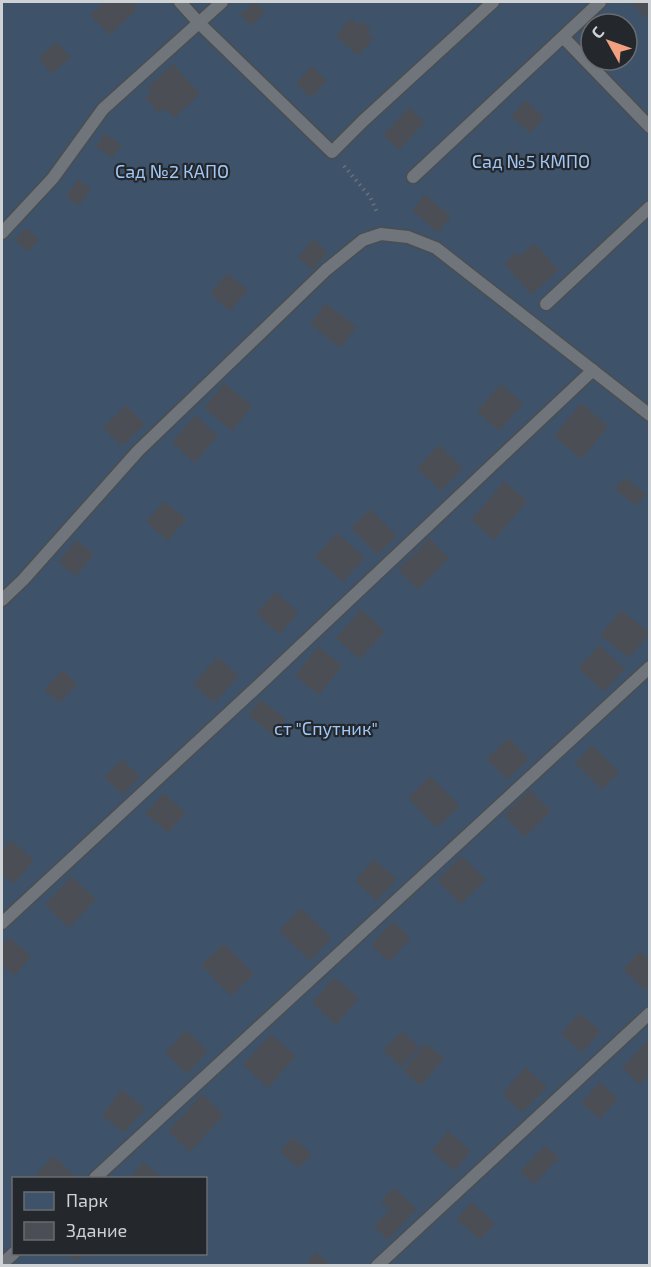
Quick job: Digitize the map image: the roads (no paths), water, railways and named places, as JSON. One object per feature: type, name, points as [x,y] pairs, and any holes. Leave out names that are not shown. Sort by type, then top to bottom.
[{"type":"lane","points":[[180,2],[332,152],[493,2]]},
{"type":"lane","points":[[2,233],[53,178],[103,110],[222,2]]},
{"type":"lane","points":[[413,177],[600,2]]},
{"type":"lane","points":[[562,37],[650,127]]},
{"type":"lane","points":[[546,304],[650,207]]},
{"type":"lane","points":[[2,600],[24,580],[138,451],[326,270],[363,240],[381,234],[408,237],[436,248],[650,416]]},
{"type":"lane","points":[[2,923],[258,686],[593,370]]},
{"type":"lane","points":[[97,1177],[650,667]]},
{"type":"lane","points":[[377,1266],[650,1013]]},
{"type":"park label","name":"Сад №5 КМПО","points":[[531,162]]},
{"type":"park label","name":"Сад №2 КАПО","points":[[172,172]]},
{"type":"park label","name":"ст \"Спутник\"","points":[[326,729]]}]
